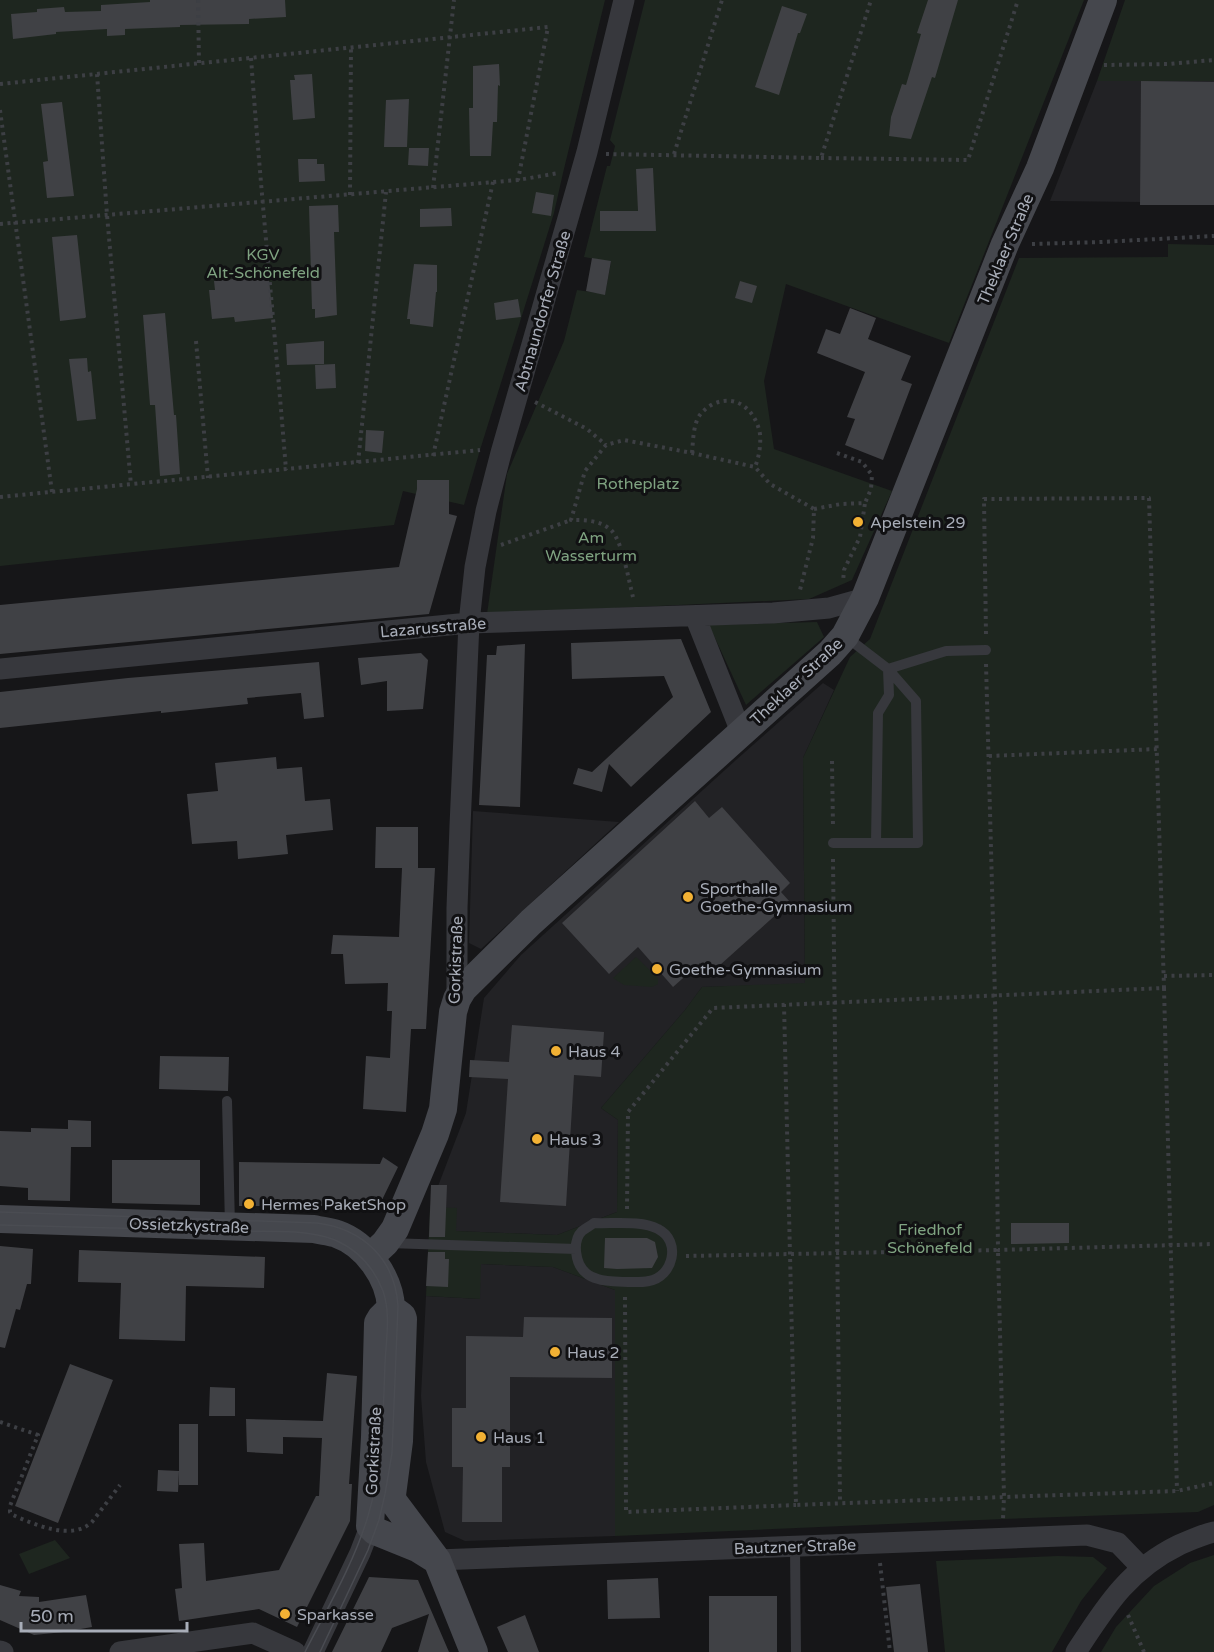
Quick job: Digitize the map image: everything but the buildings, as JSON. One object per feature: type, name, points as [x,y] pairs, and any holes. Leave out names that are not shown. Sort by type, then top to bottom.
[{"type":"main road","name":"Theklaer Straße","points":[[457,999],[470,981],[503,948],[830,653],[845,636],[854,601],[1005,244],[1040,168],[1103,0]]},
{"type":"main road","name":"Gorkistraße","points":[[392,1495],[399,1441],[403,1319],[391,1308],[387,1287],[379,1270],[377,1250],[400,1219],[426,1159],[443,1109],[450,1026],[457,999]]},
{"type":"main road","name":"Ossietzkystraße","points":[[0,1219],[314,1229],[338,1234],[347,1240],[377,1250]]},
{"type":"main road","name":"Gorkistraße","points":[[370,1527],[378,1323],[391,1308]]},
{"type":"main road","points":[[392,1495],[393,1501],[437,1560],[474,1652]]},
{"type":"main road","points":[[370,1527],[417,1548],[437,1560]]},
{"type":"street","name":"Abtnaundorfer Straße","points":[[469,623],[477,554],[486,511],[587,152],[624,0]]},
{"type":"street","name":"Lazarusstraße","points":[[0,669],[469,623],[795,611],[829,608],[854,601]]},
{"type":"street","points":[[695,616],[741,732]]},
{"type":"street","name":"Gorkistraße","points":[[457,999],[457,908],[469,623]]},
{"type":"street","name":"Gorkistraße","points":[[313,1652],[370,1527]]},
{"type":"street","points":[[1076,1652],[1109,1602],[1142,1568],[1166,1552],[1202,1534],[1214,1532]]},
{"type":"street","name":"Bautzner Straße","points":[[437,1560],[1087,1534],[1118,1543],[1142,1568]]},
{"type":"street","points":[[120,1652],[253,1633],[295,1652]]},
{"type":"lane","points":[[833,843],[918,843],[916,700],[888,669],[845,636]]},
{"type":"lane","points":[[888,669],[946,651],[986,650]]},
{"type":"lane","points":[[876,843],[878,713],[889,695],[888,669]]},
{"type":"lane","points":[[227,1101],[230,1226]]},
{"type":"lane","points":[[594,1223],[646,1225],[659,1229],[669,1238],[672,1256],[669,1267],[660,1276],[650,1281],[601,1281],[585,1273],[577,1259],[576,1249],[577,1239],[581,1232],[594,1223]]},
{"type":"lane","points":[[377,1250],[576,1249]]},
{"type":"lane","name":"Gorkistraße","points":[[370,1527],[392,1495]]},
{"type":"lane","points":[[795,1547],[796,1652]]},
{"type":"path","points":[[198,0],[199,63]]},
{"type":"path","points":[[433,188],[454,0]]},
{"type":"path","points":[[674,154],[722,0]]},
{"type":"path","points":[[821,158],[871,0]]},
{"type":"path","points":[[613,154],[968,160],[1018,0]]},
{"type":"path","points":[[0,84],[548,27],[518,180]]},
{"type":"path","points":[[350,195],[351,47]]},
{"type":"path","points":[[251,58],[286,470]]},
{"type":"path","points":[[1078,66],[1168,64],[1214,60]]},
{"type":"path","points":[[97,74],[131,485]]},
{"type":"path","points":[[0,110],[52,492]]},
{"type":"path","points":[[0,224],[433,188],[563,173]]},
{"type":"path","points":[[433,456],[493,182]]},
{"type":"path","points":[[358,463],[386,192]]},
{"type":"path","points":[[1005,244],[1214,236]]},
{"type":"path","points":[[196,342],[208,478]]},
{"type":"path","points":[[518,393],[587,429],[606,445]]},
{"type":"path","points":[[692,453],[694,430],[698,418],[707,408],[718,402],[739,402],[749,410],[760,435],[756,467]]},
{"type":"path","points":[[571,520],[585,471],[606,445],[624,440],[756,467],[770,484],[814,509],[841,504],[865,503]]},
{"type":"path","points":[[0,497],[480,450]]},
{"type":"path","points":[[837,453],[862,462],[872,475],[860,537],[844,570],[854,601]]},
{"type":"path","points":[[1003,1538],[995,997],[984,499],[1149,498],[1177,1491]]},
{"type":"path","points":[[795,611],[813,538],[814,509]]},
{"type":"path","points":[[477,554],[571,520],[591,520],[611,530],[619,545],[638,618]]},
{"type":"path","points":[[989,756],[1157,749]]},
{"type":"path","points":[[832,761],[840,1503]]},
{"type":"path","points":[[1164,976],[1214,975]]},
{"type":"path","points":[[626,1224],[628,1112],[713,1008],[1164,988]]},
{"type":"path","points":[[784,1004],[796,1505]]},
{"type":"path","points":[[672,1256],[1214,1244]]},
{"type":"path","points":[[624,1281],[626,1512],[1177,1491],[1214,1483]]},
{"type":"path","points":[[0,1422],[38,1435],[10,1506],[10,1512],[13,1515],[37,1525],[68,1531],[78,1530],[92,1522],[120,1485]]},
{"type":"path","points":[[878,1543],[890,1652]]},
{"type":"path","points":[[1118,1592],[1144,1652]]},
{"type":"shaded area","points":[[1097,81],[1214,81],[1214,205],[1140,205],[1140,202],[1050,201]]},
{"type":"shaded area","name":"Goethe-Gymnasium","points":[[823,683],[834,690],[803,758],[805,984],[702,987],[601,1108],[618,1120],[617,1212],[557,1235],[455,1231],[430,1207],[466,1113],[484,998],[521,955]]},
{"type":"shaded area","points":[[473,811],[619,822],[481,949],[469,943]]},
{"type":"shaded area","points":[[480,1264],[553,1267],[615,1290],[615,1536],[465,1541],[445,1532],[426,1462],[421,1396],[426,1296],[480,1299]]},
{"type":"green space","name":"KGV Alt-Schönefeld","points":[[0,0],[605,0],[554,213],[464,505],[403,491],[394,525],[0,566]]},
{"type":"green space","points":[[645,0],[1084,0],[949,343],[786,284],[764,381],[774,449],[892,491],[852,580],[809,599],[487,614],[507,474],[564,341],[577,290],[605,294],[611,262],[584,257],[607,166],[610,166],[615,146],[610,140]]},
{"type":"green space","points":[[1125,0],[1214,0],[1214,81],[1097,81]]},
{"type":"green space","name":"Friedhof Schönefeld","points":[[1168,244],[1214,245],[1214,1505],[1198,1512],[615,1536],[615,1290],[553,1267],[481,1264],[480,1299],[426,1296],[430,1207],[457,1208],[456,1231],[557,1235],[617,1212],[618,1120],[601,1108],[702,987],[805,983],[803,758],[850,657],[870,639],[1019,258],[1168,257]]},
{"type":"green space","points":[[817,622],[824,637],[746,705],[709,625]]},
{"type":"green space","points":[[636,957],[658,978],[658,984],[652,987],[624,985],[613,978]]},
{"type":"green space","points":[[55,1540],[70,1558],[29,1574],[19,1554]]},
{"type":"green space","points":[[1214,1555],[1214,1652],[1101,1652],[1116,1627],[1154,1586],[1190,1563]]},
{"type":"green space","points":[[1058,1556],[1093,1557],[1107,1568],[1081,1601],[1052,1652],[945,1652],[936,1561]]},
{"type":"tram line","points":[[0,1212],[317,1223],[349,1232],[374,1249],[383,1261],[391,1274],[398,1306],[392,1453],[379,1520],[368,1550],[320,1652]]},
{"type":"tram line","points":[[0,1225],[282,1231],[310,1234],[323,1236],[343,1244],[358,1254],[370,1267],[383,1291],[387,1318],[383,1421],[377,1478],[368,1516],[355,1551],[340,1586],[305,1652]]},
{"type":"place","name":"Apelstein 29","points":[[858,522]]},
{"type":"place","name":"Sporthalle Goethe-Gymnasium","points":[[688,897]]},
{"type":"place","name":"Goethe-Gymnasium","points":[[657,969]]},
{"type":"place","name":"Haus 4","points":[[556,1051]]},
{"type":"place","name":"Haus 3","points":[[537,1139]]},
{"type":"place","name":"Hermes PaketShop","points":[[249,1204]]},
{"type":"place","name":"Haus 2","points":[[555,1352]]},
{"type":"place","name":"Haus 1","points":[[481,1437]]},
{"type":"place","name":"Sparkasse","points":[[285,1614]]},
{"type":"park label","name":"Rotheplatz","points":[[638,483]]},
{"type":"park label","name":"Am Wasserturm","points":[[591,546]]}]
